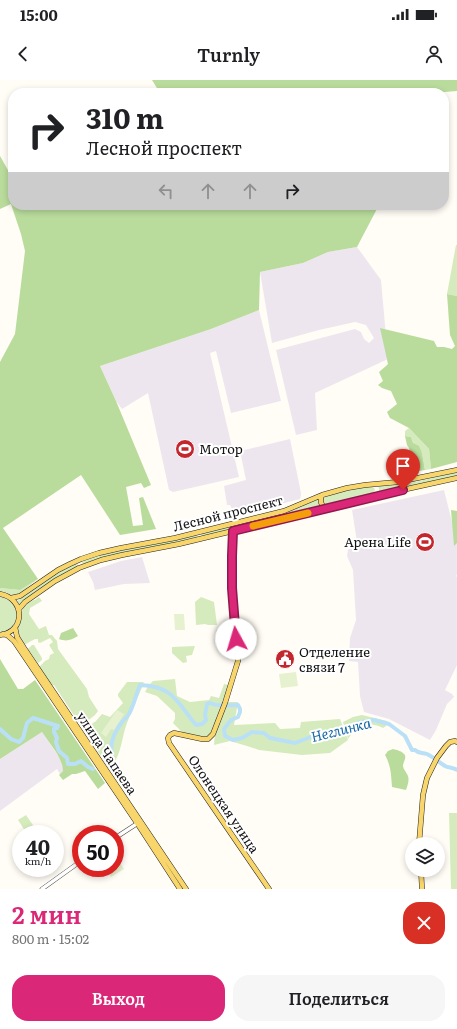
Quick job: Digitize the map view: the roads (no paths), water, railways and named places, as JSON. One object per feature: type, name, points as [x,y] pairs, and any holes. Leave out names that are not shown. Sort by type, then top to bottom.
[{"type":"main road","name":"Лесной проспект","points":[[12,598],[20,596],[58,570],[81,559],[112,550],[199,532],[284,511],[322,495],[352,487],[398,482],[457,470]]},
{"type":"main road","name":"Лесной проспект","points":[[19,609],[25,602],[55,581],[82,567],[100,560],[233,531],[375,496],[457,478]]},
{"type":"main road","points":[[373,484],[377,489],[375,496]]},
{"type":"main road","points":[[322,495],[320,499],[321,503],[323,507],[326,508]]},
{"type":"main road","points":[[284,511],[286,518]]},
{"type":"main road","name":"Олонецкая улица","points":[[233,531],[232,588],[238,661],[235,673],[213,734],[208,739],[174,733],[168,738],[169,743],[269,889]]},
{"type":"main road","points":[[199,532],[198,535],[201,538]]},
{"type":"main road","points":[[81,559],[82,567]]},
{"type":"main road","points":[[76,562],[82,567]]},
{"type":"main road","points":[[0,594],[12,598],[19,609],[18,621],[15,627],[8,633],[2,635]]},
{"type":"main road","name":"улица Чапаева","points":[[15,627],[17,637],[24,648],[184,889]]},
{"type":"main road","name":"улица Чапаева","points":[[2,635],[7,635],[14,641],[139,822]]},
{"type":"main road","points":[[419,837],[425,784],[436,760],[450,742],[456,742]]},
{"type":"main road","points":[[421,877],[422,889]]},
{"type":"street","points":[[124,832],[139,822]]},
{"type":"street","points":[[42,889],[72,867]]},
{"type":"waterway","name":"Неглинка","points":[[108,758],[112,754],[111,745],[115,733],[129,714],[140,685],[160,688],[167,692],[179,702],[196,725],[202,724],[206,720],[205,715],[207,704],[238,705],[240,709],[238,717],[231,720],[224,729],[225,736],[233,740],[242,738],[252,732],[264,733],[270,738],[295,743],[316,735],[330,736],[360,722],[374,720],[389,724],[405,736],[412,750],[427,754],[445,766],[457,770]]},
{"type":"waterway","name":"Неглинка","points":[[0,729],[11,739],[19,742],[23,738],[27,723],[33,718],[58,726],[54,729],[57,738],[56,742],[59,751],[67,758],[68,764],[75,764],[81,761],[93,769]]},
{"type":"place","name":"Мотор","points":[[185,449]]},
{"type":"place","name":"Арена Life","points":[[425,542]]},
{"type":"place","name":"Отделение связи 7","points":[[285,659]]}]
